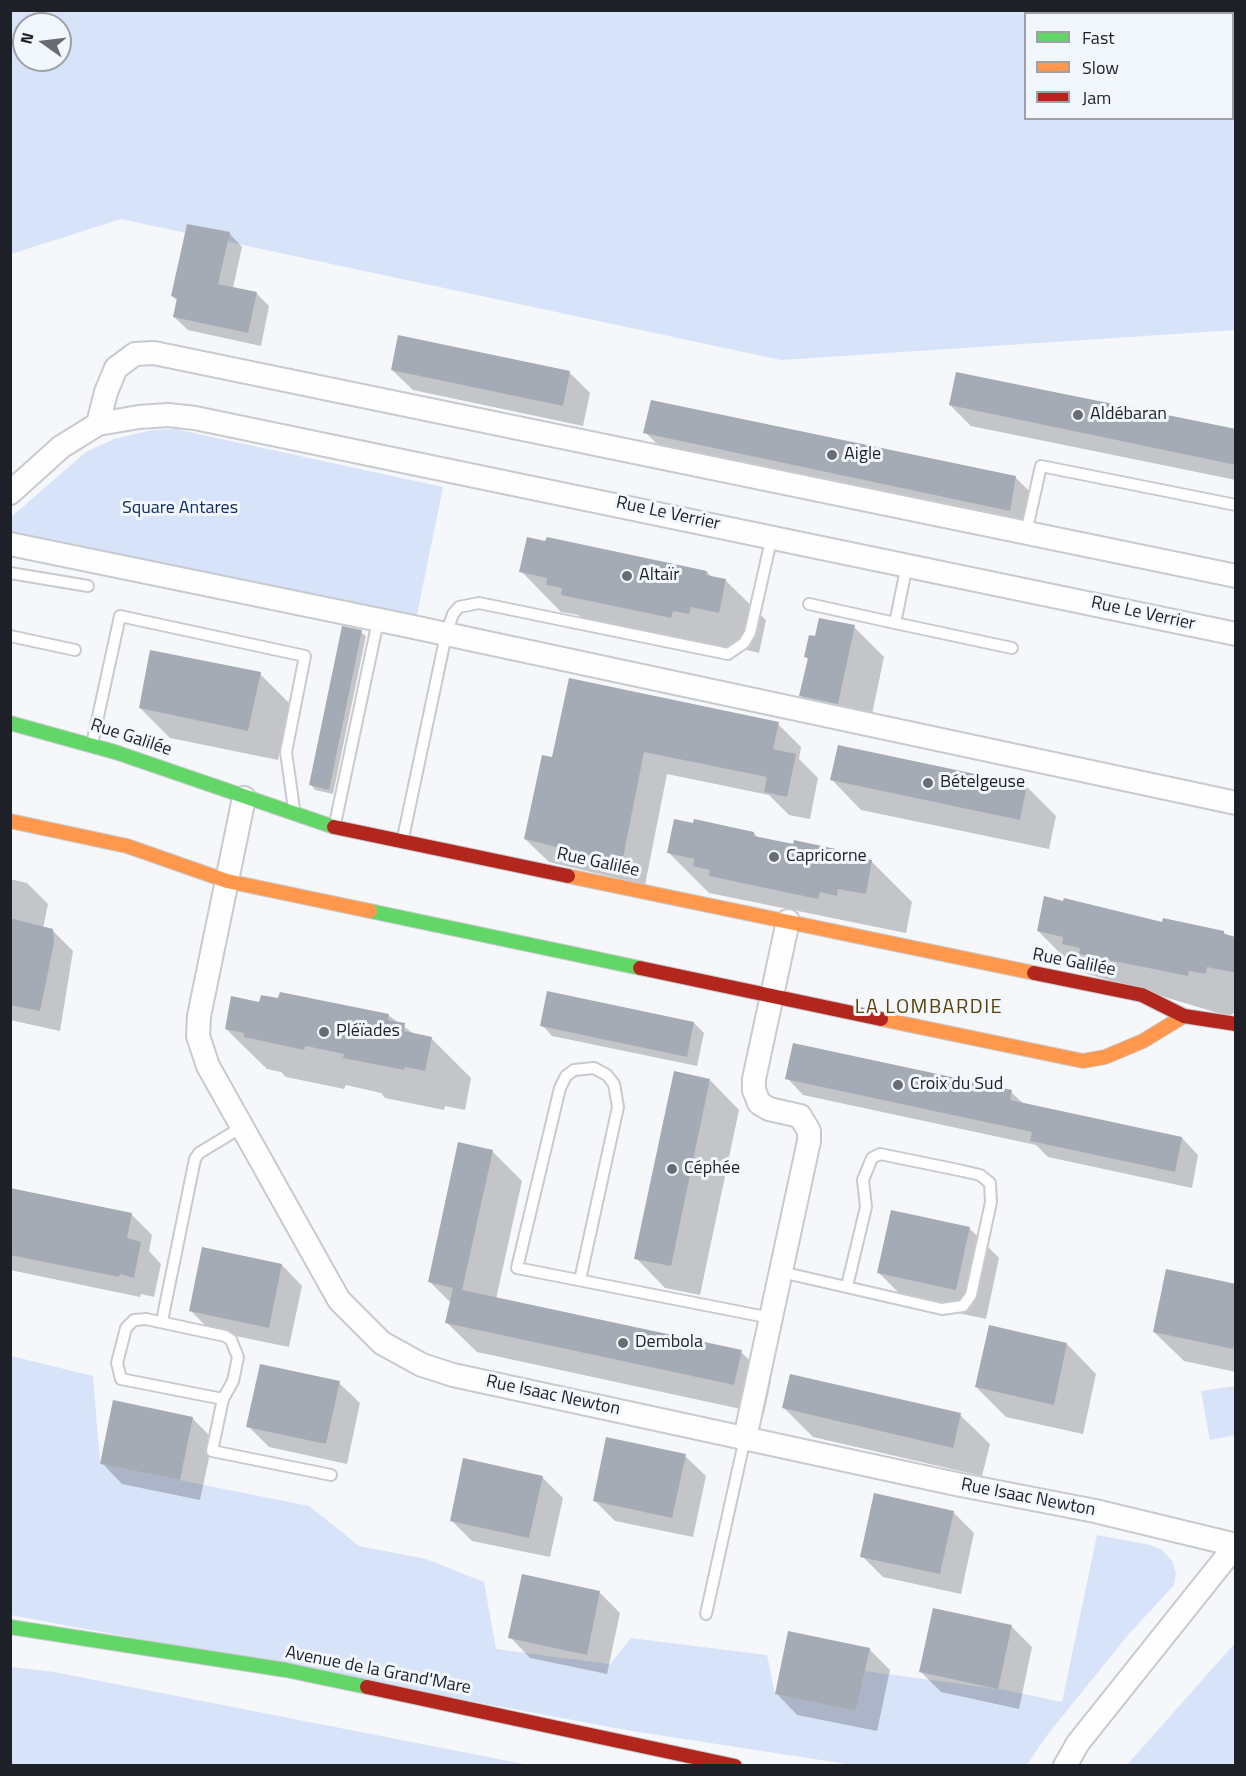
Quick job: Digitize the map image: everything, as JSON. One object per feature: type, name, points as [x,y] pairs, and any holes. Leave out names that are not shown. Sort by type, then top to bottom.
[{"type":"street","points":[[10,493],[61,447],[98,424],[106,392],[116,368],[135,354],[154,353],[1236,576]]},
{"type":"street","name":"Rue Le Verrier","points":[[98,424],[168,415],[195,418],[1236,634]]},
{"type":"street","points":[[10,544],[1236,803]]},
{"type":"street","name":"Rue Galilée","points":[[10,723],[92,744],[334,827],[1142,995],[1184,1016],[1236,1024]]},
{"type":"street","name":"Rue Isaac Newton","points":[[244,798],[199,1016],[198,1036],[208,1066],[339,1300],[371,1334],[393,1350],[422,1365],[453,1374],[956,1485],[1095,1511],[1236,1545],[1092,1725],[1065,1766]]},
{"type":"street","points":[[10,821],[127,846],[227,881],[1083,1061],[1106,1057],[1143,1041],[1184,1016]]},
{"type":"street","points":[[745,1438],[809,1131],[800,1116],[769,1109],[759,1103],[754,1090],[754,1079],[789,921]]},
{"type":"street","name":"Avenue de la Grand'Mare","points":[[10,1627],[286,1670],[735,1766]]},
{"type":"lane","points":[[1026,533],[1041,465],[1236,505]]},
{"type":"lane","points":[[402,841],[446,635],[453,614],[459,607],[479,603],[728,654],[744,644],[750,633],[772,536]]},
{"type":"lane","points":[[895,622],[907,565]]},
{"type":"lane","points":[[10,573],[88,586]]},
{"type":"lane","points":[[809,604],[1012,648]]},
{"type":"lane","points":[[92,744],[120,616],[305,656],[286,752],[294,798],[294,815]]},
{"type":"lane","points":[[334,827],[378,621]]},
{"type":"lane","points":[[10,636],[75,650]]},
{"type":"lane","points":[[580,1280],[618,1107],[614,1084],[607,1075],[594,1068],[574,1070],[566,1076],[560,1088],[518,1268],[771,1318]]},
{"type":"lane","points":[[162,1321],[195,1159],[199,1153],[242,1127]]},
{"type":"lane","points":[[781,1272],[942,1309],[963,1306],[971,1294],[992,1202],[990,1183],[980,1175],[951,1168],[880,1154],[872,1158],[862,1180],[866,1207],[847,1286]]},
{"type":"lane","points":[[223,1399],[121,1379],[117,1363],[126,1328],[134,1320],[162,1321],[225,1336],[231,1340],[238,1357],[233,1381],[223,1399],[212,1451],[331,1476]]},
{"type":"lane","points":[[706,1614],[745,1438]]},
{"type":"green space","points":[[11,11],[1235,11],[1235,330],[781,360],[121,219],[11,254]]},
{"type":"green space","name":"Square Antares","points":[[175,429],[443,487],[413,634],[11,553],[10,518],[86,452],[114,439],[152,430]]},
{"type":"green space","points":[[11,1356],[93,1376],[100,1464],[309,1506],[359,1546],[426,1559],[484,1582],[496,1649],[610,1664],[631,1638],[767,1655],[775,1694],[856,1711],[865,1671],[1005,1690],[1062,1702],[1097,1535],[1150,1545],[1162,1550],[1172,1561],[1176,1573],[1174,1585],[1128,1635],[1048,1734],[1026,1766],[853,1765],[626,1730],[11,1615]]},
{"type":"green space","points":[[1235,1386],[1235,1435],[1210,1440],[1201,1391]]},
{"type":"green space","points":[[1235,1643],[1235,1765],[1127,1765]]},
{"type":"green space","points":[[11,1667],[54,1672],[529,1765],[11,1765]]},
{"type":"building","points":[[187,224],[230,232],[218,284],[257,292],[248,333],[173,317],[177,298],[171,296]]},
{"type":"building","points":[[398,335],[570,371],[563,406],[391,370]]},
{"type":"building","name":"Aldébaran","points":[[956,372],[1236,429],[1236,465],[949,405]]},
{"type":"building","name":"Aigle","points":[[651,400],[1016,476],[1010,511],[643,433]]},
{"type":"building","name":"Altaïr","points":[[527,537],[545,541],[547,537],[707,571],[706,575],[726,579],[719,613],[691,607],[689,614],[673,611],[671,618],[561,595],[562,588],[546,585],[547,578],[519,572]]},
{"type":"building","points":[[819,618],[855,625],[838,704],[799,696],[808,658],[804,657],[809,635],[815,636]]},
{"type":"building","points":[[342,626],[362,630],[329,790],[309,785]]},
{"type":"building","points":[[150,650],[261,672],[248,731],[139,708]]},
{"type":"building","points":[[569,678],[779,722],[773,749],[796,754],[787,797],[764,792],[767,777],[644,752],[622,863],[524,839],[542,755],[552,757]]},
{"type":"building","name":"Bételgeuse","points":[[838,745],[1027,785],[1020,820],[830,780]]},
{"type":"building","name":"Capricorne","points":[[674,819],[693,823],[694,819],[754,832],[754,836],[793,844],[794,840],[854,853],[854,856],[872,860],[866,894],[838,889],[837,896],[820,892],[818,899],[709,876],[710,870],[693,866],[694,859],[667,853]]},
{"type":"building","points":[[1044,896],[1063,901],[1064,898],[1162,922],[1163,918],[1224,931],[1224,934],[1236,937],[1236,973],[1207,967],[1206,974],[1189,971],[1188,976],[1079,954],[1080,948],[1062,944],[1063,937],[1037,931]]},
{"type":"building","points":[[10,918],[53,929],[54,943],[40,1011],[10,1005]]},
{"type":"building","points":[[547,991],[694,1022],[687,1057],[540,1026]]},
{"type":"building","name":"Pléïades","points":[[280,992],[389,1014],[388,1020],[405,1023],[404,1031],[432,1037],[425,1071],[405,1067],[404,1070],[343,1058],[344,1054],[306,1046],[304,1050],[244,1037],[244,1033],[225,1029],[231,996],[259,1002],[261,995],[278,998]]},
{"type":"building","points":[[793,1043],[1012,1090],[1010,1100],[1182,1137],[1175,1172],[1030,1141],[1032,1132],[785,1079]]},
{"type":"building","name":"Céphée","points":[[674,1071],[710,1079],[671,1266],[634,1259]]},
{"type":"building","points":[[458,1142],[493,1150],[462,1290],[428,1282]]},
{"type":"building","points":[[10,1188],[132,1213],[127,1238],[141,1242],[134,1278],[10,1255]]},
{"type":"building","points":[[891,1210],[970,1227],[956,1290],[877,1273]]},
{"type":"building","points":[[202,1247],[282,1264],[269,1328],[189,1311]]},
{"type":"building","points":[[1166,1269],[1236,1284],[1236,1336],[1233,1349],[1153,1332]]},
{"type":"building","name":"Dembola","points":[[453,1288],[742,1350],[734,1385],[445,1323]]},
{"type":"building","points":[[989,1325],[1067,1343],[1054,1405],[975,1387]]},
{"type":"building","points":[[260,1364],[340,1381],[326,1444],[246,1427]]},
{"type":"building","points":[[790,1374],[961,1413],[953,1448],[782,1408]]},
{"type":"building","points":[[113,1400],[193,1417],[180,1480],[100,1464]]},
{"type":"building","points":[[606,1437],[686,1454],[672,1518],[593,1501]]},
{"type":"building","points":[[463,1458],[543,1476],[529,1538],[450,1521]]},
{"type":"building","points":[[874,1493],[954,1511],[940,1574],[860,1557]]},
{"type":"building","points":[[522,1574],[600,1591],[587,1655],[508,1638]]},
{"type":"building","points":[[933,1608],[1012,1625],[998,1689],[919,1672]]},
{"type":"building","points":[[788,1631],[870,1648],[856,1711],[775,1694]]},
{"type":"traffic: fast","points":[[10,723],[115,752],[334,827]]},
{"type":"traffic: fast","points":[[370,911],[640,968]]},
{"type":"traffic: fast","points":[[10,1627],[286,1670],[367,1687]]},
{"type":"traffic: slow","points":[[10,821],[127,846],[227,881],[370,911]]},
{"type":"traffic: slow","points":[[568,876],[1034,973]]},
{"type":"traffic: slow","points":[[881,1019],[1083,1061],[1105,1057],[1143,1041],[1184,1016]]},
{"type":"traffic: jam","points":[[334,827],[568,876]]},
{"type":"traffic: jam","points":[[640,968],[881,1019]]},
{"type":"traffic: jam","points":[[1034,973],[1142,995],[1184,1016],[1236,1024]]},
{"type":"traffic: jam","points":[[367,1687],[735,1766]]},
{"type":"place","name":"Aldébaran","points":[[1078,415]]},
{"type":"place","name":"Aigle","points":[[832,455]]},
{"type":"place","name":"Altaïr","points":[[627,576]]},
{"type":"place","name":"Bételgeuse","points":[[928,783]]},
{"type":"place","name":"Capricorne","points":[[774,857]]},
{"type":"place","name":"Pléïades","points":[[324,1032]]},
{"type":"place","name":"Croix du Sud","points":[[898,1085]]},
{"type":"place","name":"Céphée","points":[[672,1169]]},
{"type":"place","name":"Dembola","points":[[623,1343]]},
{"type":"district","name":"LA LOMBARDIE","points":[[929,1008]]}]
